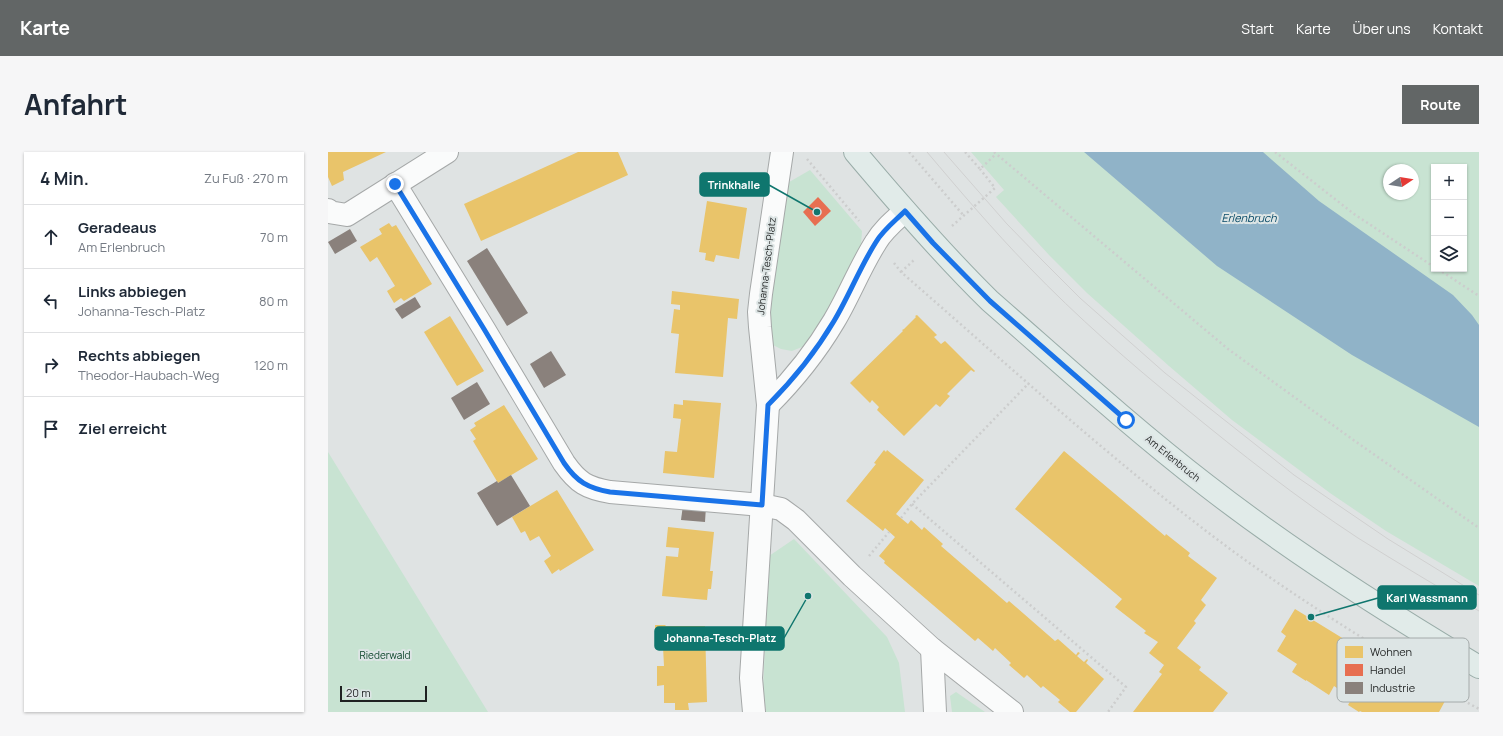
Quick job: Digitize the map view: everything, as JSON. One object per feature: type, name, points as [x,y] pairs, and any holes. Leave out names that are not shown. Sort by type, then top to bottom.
[{"type":"main road","name":"Am Erlenbruch","points":[[855,152],[933,243],[990,301],[1126,420],[1206,485],[1307,559],[1430,638]]},
{"type":"main road","name":"Am Erlenbruch","points":[[1469,661],[1479,667]]},
{"type":"street","points":[[328,210],[329,212],[347,215],[447,152]]},
{"type":"street","name":"Johanna-Tesch-Platz","points":[[754,712],[751,678],[768,405],[759,312],[782,152]]},
{"type":"street","points":[[395,184],[573,476],[589,487],[610,492],[762,505],[781,509],[796,520],[852,576],[932,648],[1012,712]]},
{"type":"street","points":[[768,405],[792,381],[807,362],[834,321],[876,242],[889,226],[905,211]]},
{"type":"street","points":[[932,648],[935,712]]},
{"type":"path","points":[[909,152],[964,216]]},
{"type":"path","points":[[958,231],[953,226],[996,188],[965,152]]},
{"type":"path","points":[[1274,152],[1354,214],[1431,264]]},
{"type":"path","points":[[980,168],[995,153],[1228,349],[1352,440],[1479,528]]},
{"type":"path","points":[[806,158],[876,242]]},
{"type":"path","points":[[901,272],[918,256]]},
{"type":"path","points":[[1443,272],[1479,296]]},
{"type":"path","points":[[901,518],[912,504],[1029,383]]},
{"type":"path","points":[[912,504],[1126,687],[1108,712]]},
{"type":"path","points":[[852,576],[889,532]]},
{"type":"green space","points":[[971,152],[1479,152],[1479,586],[1386,531],[1330,493],[1232,420],[1087,293],[1049,255],[996,197],[1004,190]]},
{"type":"green space","points":[[810,170],[862,231],[860,260],[820,330],[802,347],[792,351],[781,349],[773,345],[768,329],[784,185]]},
{"type":"green space","name":"Riederwald","points":[[328,452],[488,712],[328,712]]},
{"type":"green space","points":[[794,539],[887,637],[899,663],[905,712],[766,712],[763,689],[769,556]]},
{"type":"green space","points":[[956,692],[985,712],[952,712],[950,696]]},
{"type":"water","name":"Erlenbruch","points":[[1084,152],[1263,152],[1319,201],[1453,295],[1472,315],[1479,325],[1479,427],[1352,355],[1217,266]]},
{"type":"building: Wohnen","points":[[328,152],[386,152],[343,172],[344,180],[332,186],[328,177]]},
{"type":"building: Wohnen","points":[[578,152],[618,152],[628,175],[481,241],[464,204]]},
{"type":"building: Wohnen","points":[[707,201],[747,208],[739,259],[716,255],[714,262],[705,260],[706,253],[699,252]]},
{"type":"building: Wohnen","points":[[389,223],[392,227],[396,225],[432,284],[404,301],[401,298],[394,303],[387,291],[395,286],[377,257],[370,262],[360,247],[382,234],[379,229]]},
{"type":"building: Wohnen","points":[[672,291],[739,299],[737,319],[728,318],[723,377],[675,373],[679,334],[671,333],[674,309],[680,310],[680,305],[671,304]]},
{"type":"building: Wohnen","points":[[917,315],[937,335],[934,337],[941,344],[945,341],[975,371],[974,372],[971,370],[947,394],[950,396],[940,407],[936,404],[904,436],[877,410],[879,407],[872,400],[870,403],[850,383],[903,331],[902,330]]},
{"type":"building: Wohnen","points":[[450,316],[484,371],[457,386],[424,332]]},
{"type":"building: Wohnen","points":[[683,400],[721,403],[714,478],[663,473],[665,451],[677,452],[681,419],[673,418],[674,404],[683,405]]},
{"type":"building: Wohnen","points":[[504,405],[538,459],[498,483],[473,441],[476,439],[470,430],[476,426],[474,423]]},
{"type":"building: Wohnen","points":[[884,450],[886,452],[887,450],[924,480],[896,514],[908,524],[911,520],[922,530],[924,527],[943,544],[941,546],[1007,603],[1009,601],[1055,641],[1058,639],[1076,655],[1078,652],[1080,653],[1077,656],[1084,662],[1087,659],[1088,660],[1086,663],[1104,679],[1076,712],[1070,712],[1058,702],[1060,700],[1043,686],[1041,688],[1027,675],[1024,678],[1009,665],[1011,663],[995,648],[993,651],[978,638],[975,641],[884,563],[885,561],[879,556],[895,537],[885,528],[883,531],[846,501],[876,464],[874,463]]},
{"type":"building: Wohnen","points":[[1064,451],[1165,536],[1166,534],[1190,553],[1188,556],[1217,578],[1201,600],[1206,605],[1194,621],[1196,623],[1177,648],[1201,667],[1199,670],[1228,693],[1213,712],[1133,712],[1162,674],[1159,672],[1164,665],[1149,653],[1158,642],[1144,633],[1146,631],[1115,607],[1122,599],[1015,509]]},
{"type":"building: Wohnen","points":[[557,490],[594,550],[560,571],[559,569],[552,574],[544,561],[551,556],[539,536],[530,541],[525,531],[521,533],[512,517]]},
{"type":"building: Wohnen","points":[[668,527],[714,532],[710,571],[713,571],[711,589],[708,589],[707,600],[662,596],[666,556],[678,557],[679,548],[666,547]]},
{"type":"building: Wohnen","points":[[1295,609],[1342,638],[1337,638],[1337,688],[1334,686],[1329,695],[1292,672],[1297,664],[1277,651],[1286,636],[1281,632]]},
{"type":"building: Wohnen","points":[[655,625],[705,626],[707,702],[688,703],[689,710],[675,710],[675,703],[664,703],[664,685],[657,686],[657,666],[664,666],[663,647],[655,647]]},
{"type":"building: Wohnen","points":[[1350,702],[1444,702],[1439,712],[1359,712],[1348,705]]},
{"type":"building: Handel","points":[[818,197],[831,211],[815,226],[803,212]]},
{"type":"building: Industrie","points":[[350,229],[357,241],[335,254],[328,242]]},
{"type":"building: Industrie","points":[[487,248],[528,313],[507,326],[467,261]]},
{"type":"building: Industrie","points":[[415,297],[421,307],[402,319],[395,309]]},
{"type":"building: Industrie","points":[[551,351],[566,375],[544,388],[530,364]]},
{"type":"building: Industrie","points":[[477,382],[490,404],[464,420],[451,398]]},
{"type":"building: Industrie","points":[[511,475],[530,506],[497,526],[477,493],[497,481],[498,483]]},
{"type":"building: Industrie","points":[[683,505],[706,507],[705,522],[681,520]]},
{"type":"tram line","points":[[927,152],[989,224],[1047,285],[1104,339],[1164,390],[1269,475],[1335,523],[1388,557],[1479,611]]},
{"type":"tram line","points":[[944,152],[1007,224],[1043,261],[1080,298],[1165,373],[1294,475],[1388,539],[1479,595]]},
{"type":"place","name":"Trinkhalle","points":[[817,212]]},
{"type":"place","name":"Johanna-Tesch-Platz","points":[[808,596]]},
{"type":"place","name":"Karl Wassmann","points":[[1311,617]]},
{"type":"route","points":[[395,184],[564,463],[573,476],[589,487],[597,490],[762,505],[768,405],[792,381],[807,362],[834,321],[876,242],[889,226],[905,211],[933,243],[990,301],[1126,420]]}]
